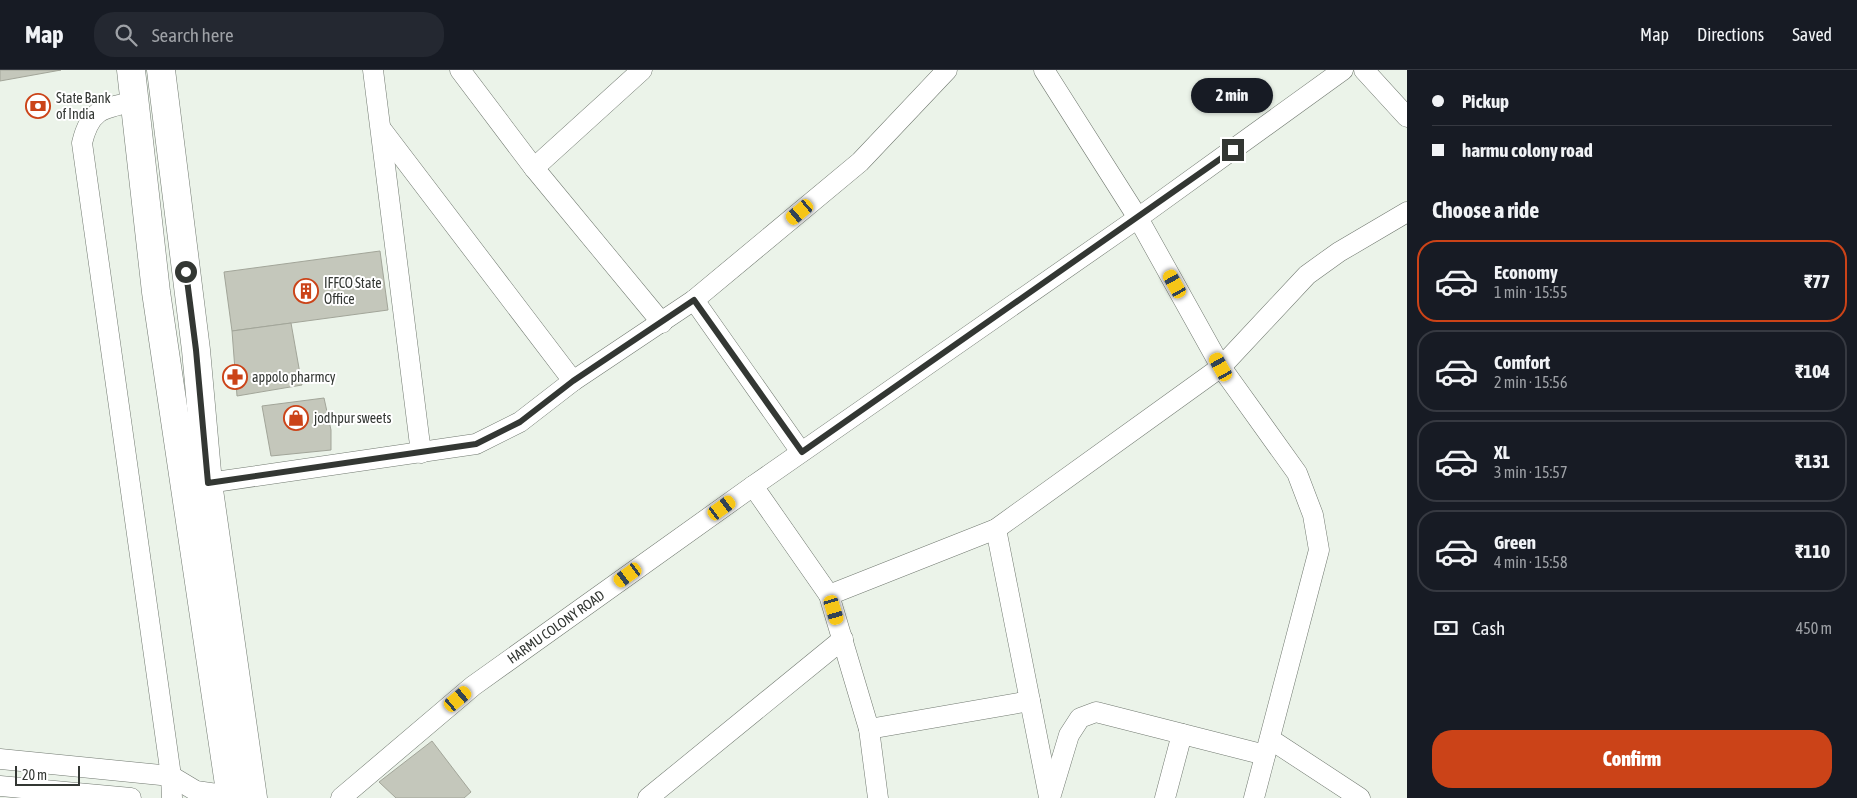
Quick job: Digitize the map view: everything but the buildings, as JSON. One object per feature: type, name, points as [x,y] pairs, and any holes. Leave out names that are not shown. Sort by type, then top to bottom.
[{"type":"main road","points":[[131,70],[159,311],[238,797]]},
{"type":"main road","points":[[161,70],[196,350],[238,797]]},
{"type":"street","points":[[373,70],[382,129],[421,454]]},
{"type":"street","points":[[460,70],[534,168],[662,323]]},
{"type":"street","points":[[534,168],[642,70]]},
{"type":"street","points":[[208,483],[421,454],[476,444],[520,422],[573,381],[694,300],[860,162],[947,70]]},
{"type":"street","points":[[1044,70],[1138,218],[1221,367],[1297,473],[1313,515],[1319,550],[1254,798]]},
{"type":"street","name":"HARMU COLONY ROAD","points":[[341,798],[473,686],[753,486],[1138,218],[1343,70]]},
{"type":"street","points":[[1364,70],[1407,117]]},
{"type":"street","points":[[134,102],[101,110],[92,117],[86,127],[82,143],[171,776],[172,798]]},
{"type":"street","points":[[382,129],[573,381]]},
{"type":"street","points":[[829,595],[996,529],[1221,367],[1307,275],[1339,252],[1407,212]]},
{"type":"street","points":[[694,300],[802,452]]},
{"type":"street","points":[[753,486],[829,595],[869,729],[878,798]]},
{"type":"street","points":[[996,529],[1050,798],[1069,735],[1080,718],[1096,712],[1182,734],[1268,747],[1360,798]]},
{"type":"street","points":[[648,798],[843,639]]},
{"type":"street","points":[[869,729],[1030,701]]},
{"type":"street","points":[[1165,798],[1182,734]]},
{"type":"street","points":[[0,759],[171,776],[187,795],[238,797]]},
{"type":"street","points":[[0,786],[132,798]]},
{"type":"place","name":"State Bank of India","points":[[38,106]]},
{"type":"place","name":"IFFCO State Office","points":[[306,291]]},
{"type":"place","name":"appolo pharmcy","points":[[235,377]]},
{"type":"place","name":"jodhpur sweets","points":[[296,418]]},
{"type":"route","points":[[186,272],[196,350],[208,483],[421,454],[476,444],[520,422],[573,381],[694,300],[802,452],[1233,150]]}]
